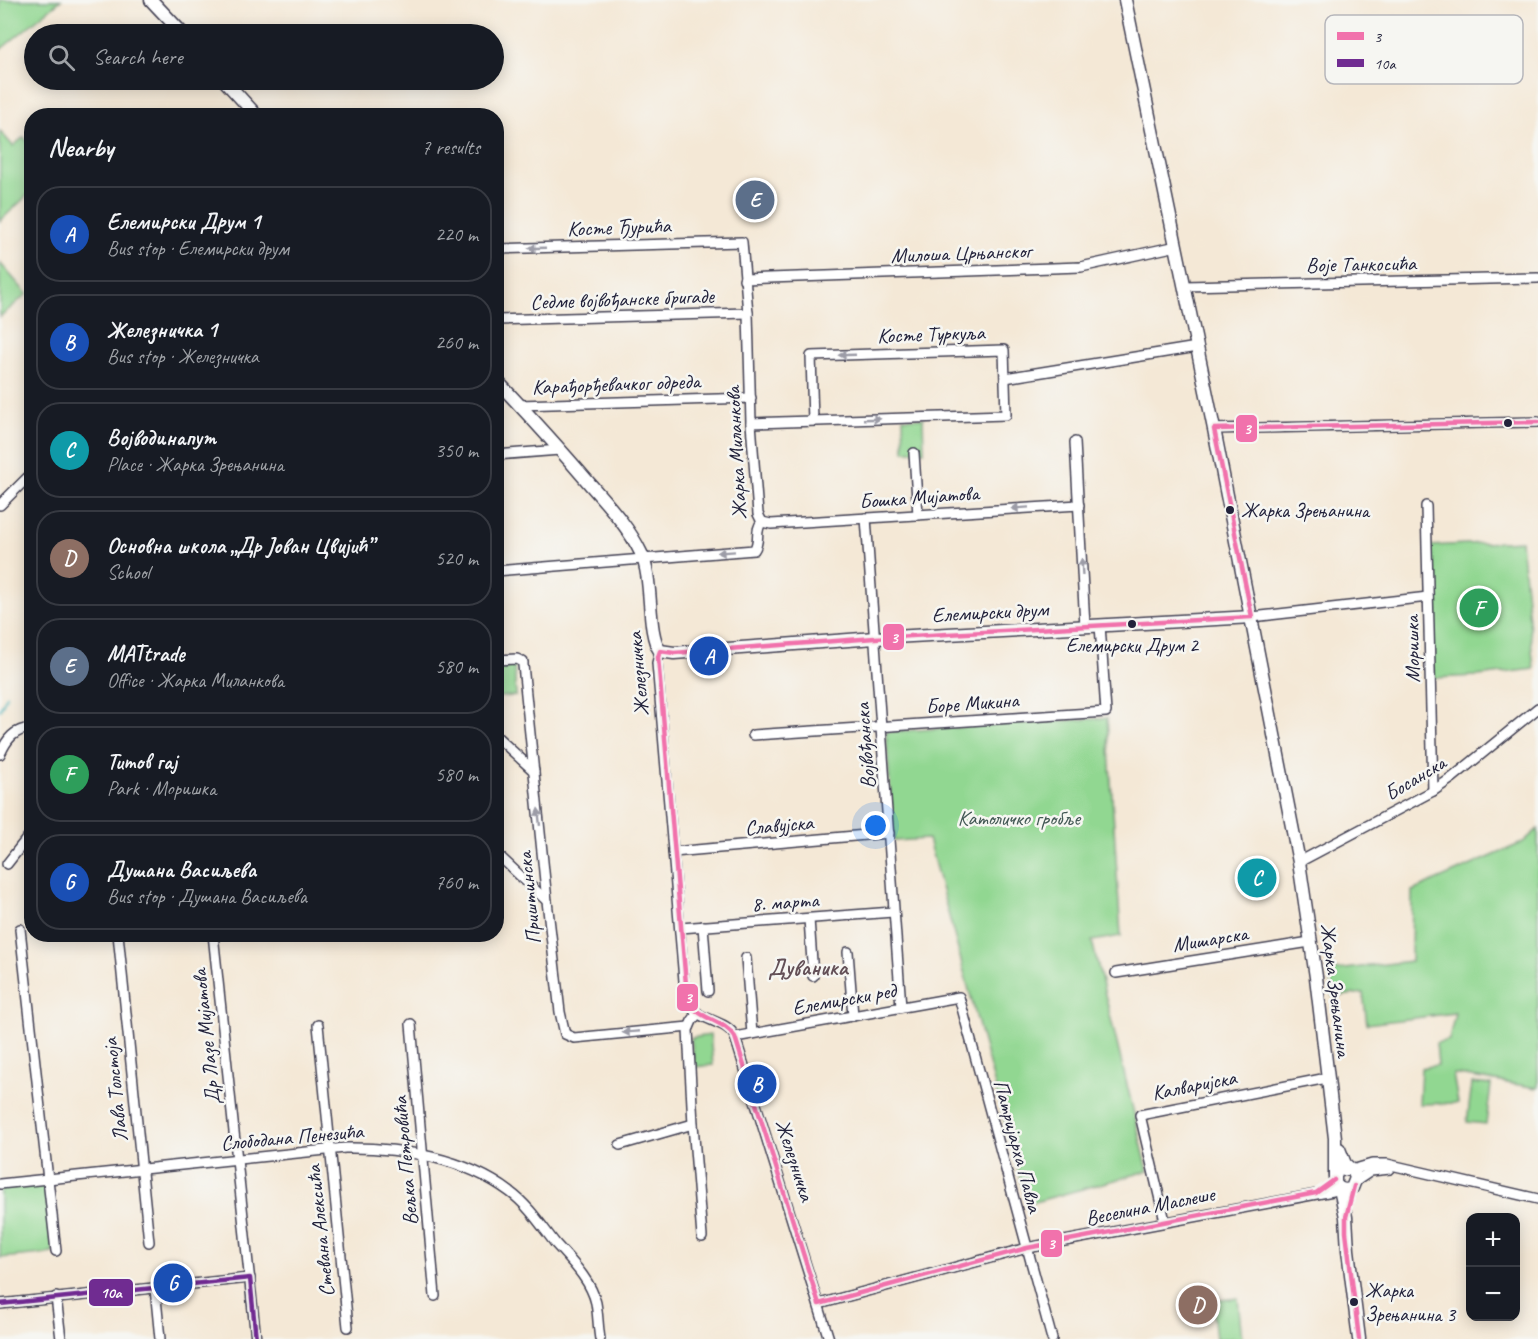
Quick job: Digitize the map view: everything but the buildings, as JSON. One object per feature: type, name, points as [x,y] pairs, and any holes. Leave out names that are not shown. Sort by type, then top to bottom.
[{"type":"main road","points":[[152,0],[174,24]]},
{"type":"main road","name":"Жарка Зрењанина","points":[[1125,0],[1252,617],[1299,862],[1335,1138],[1337,1183],[1346,1217],[1359,1339]]},
{"type":"main road","points":[[233,90],[250,108]]},
{"type":"main road","name":"Железничка","points":[[504,389],[632,535],[643,557],[650,589],[655,641],[660,651]]},
{"type":"main road","name":"Елемирски друм","points":[[660,651],[674,653],[875,638],[1252,617]]},
{"type":"main road","name":"Жарка Зрењанина","points":[[1335,1138],[1345,1164],[1353,1177],[1346,1217]]},
{"type":"main road","points":[[1343,1168],[1353,1177],[1346,1190],[1337,1183],[1343,1168]]},
{"type":"street","name":"Косте Ђурића","points":[[504,249],[742,242]]},
{"type":"street","name":"Жарка Миланкова","points":[[643,557],[754,550],[757,546],[758,527],[762,522],[758,514],[751,423],[748,313],[742,242]]},
{"type":"street","name":"Милоша Црњанског","points":[[744,279],[1081,267],[1176,246]]},
{"type":"street","name":"Воје Танкосића","points":[[1185,286],[1538,278]]},
{"type":"street","name":"Седме војвођанске бригаде","points":[[504,320],[748,313]]},
{"type":"street","points":[[1005,378],[1197,347]]},
{"type":"street","name":"Косте Туркуља","points":[[751,423],[1006,415],[1004,350],[811,356],[813,421]]},
{"type":"street","name":"Карађорђевачког одреда","points":[[519,405],[751,398]]},
{"type":"street","points":[[1214,429],[1538,422]]},
{"type":"street","points":[[1075,442],[1085,626]]},
{"type":"street","points":[[504,454],[560,450]]},
{"type":"street","points":[[914,453],[918,515]]},
{"type":"street","points":[[0,505],[24,481]]},
{"type":"street","name":"Бошка Мијатова","points":[[762,522],[771,524],[1079,505]]},
{"type":"street","name":"Моришка","points":[[1426,506],[1433,791]]},
{"type":"street","name":"Војвођанска","points":[[866,518],[900,1007]]},
{"type":"street","points":[[504,569],[643,557]]},
{"type":"street","points":[[1252,617],[1428,597]]},
{"type":"street","name":"Боре Микина","points":[[753,735],[1106,712],[1100,625]]},
{"type":"street","name":"Железничка","points":[[660,651],[657,663],[686,993],[689,1004],[698,1013]]},
{"type":"street","name":"Приштинска","points":[[504,659],[517,658],[522,662],[547,901],[561,1021],[565,1034],[574,1038],[689,1027]]},
{"type":"street","name":"Босанска","points":[[1299,862],[1433,791],[1538,708]]},
{"type":"street","points":[[0,754],[10,736],[24,729]]},
{"type":"street","points":[[504,743],[534,771]]},
{"type":"street","name":"Славујска","points":[[673,852],[889,833]]},
{"type":"street","points":[[7,864],[24,842]]},
{"type":"street","points":[[504,861],[547,901]]},
{"type":"street","name":"8. марта","points":[[680,928],[893,912]]},
{"type":"street","points":[[809,918],[813,976]]},
{"type":"street","points":[[703,927],[708,991]]},
{"type":"street","points":[[20,929],[56,1251]]},
{"type":"street","name":"Лава Толстоја","points":[[119,942],[149,1242]]},
{"type":"street","name":"Др Лазе Мијатова","points":[[214,942],[256,1339]]},
{"type":"street","name":"Мишарска","points":[[1116,973],[1310,942]]},
{"type":"street","points":[[848,952],[853,1016]]},
{"type":"street","points":[[747,958],[752,1034]]},
{"type":"street","name":"Елемирски ред","points":[[735,1037],[959,997]]},
{"type":"street","name":"Патријарха Павла","points":[[959,997],[1052,1339]]},
{"type":"street","points":[[702,1238],[693,1125],[689,1027],[698,1013],[726,1027],[735,1037]]},
{"type":"street","name":"Вељка Петровића","points":[[411,1024],[435,1296]]},
{"type":"street","name":"Стевана Алексића","points":[[318,1025],[348,1327]]},
{"type":"street","name":"Железничка","points":[[735,1037],[829,1339]]},
{"type":"street","name":"Калваријска","points":[[1165,1221],[1140,1115],[1327,1078]]},
{"type":"street","points":[[620,1145],[693,1125]]},
{"type":"street","name":"Слободана Пенезића","points":[[0,1184],[330,1149],[372,1148],[422,1156],[482,1174],[524,1204],[592,1291],[596,1303],[600,1339]]},
{"type":"street","points":[[1353,1177],[1395,1167],[1538,1199]]},
{"type":"street","name":"Веселина Маслеше","points":[[819,1304],[1027,1248],[1316,1193],[1337,1183]]},
{"type":"street","points":[[0,1304],[250,1278]]},
{"type":"street","points":[[155,1288],[160,1339]]},
{"type":"street","points":[[56,1298],[60,1339]]},
{"type":"green space","points":[[0,0],[61,0],[32,24],[24,24],[24,30],[0,50]]},
{"type":"green space","points":[[0,131],[13,146],[24,137],[24,199],[0,221]]},
{"type":"green space","points":[[0,263],[24,291],[24,297],[0,317]]},
{"type":"green space","points":[[903,418],[923,418],[924,451],[904,451]]},
{"type":"green space","points":[[1521,541],[1534,669],[1478,676],[1433,678],[1430,546]]},
{"type":"green space","points":[[514,665],[516,696],[504,697],[504,666]]},
{"type":"green space","name":"Католичко гробље","points":[[1107,718],[1121,936],[1092,941],[1148,1171],[1027,1204],[928,839],[894,841],[886,732]]},
{"type":"green space","points":[[1538,829],[1538,1088],[1453,1074],[1458,1103],[1419,1104],[1421,1068],[1438,1065],[1436,1043],[1449,1040],[1455,1013],[1367,1024],[1363,993],[1333,997],[1329,971],[1411,961],[1412,891],[1522,843]]},
{"type":"green space","points":[[710,1035],[713,1065],[694,1067],[691,1038]]},
{"type":"green space","points":[[1472,1083],[1491,1085],[1486,1124],[1467,1122]]},
{"type":"green space","points":[[45,1183],[53,1253],[0,1258],[0,1188]]},
{"type":"green space","points":[[1238,1298],[1242,1339],[1216,1339],[1212,1301]]},
{"type":"waterway","points":[[0,710],[7,695]]},
{"type":"transit line","name":"3","points":[[1334,1180],[1316,1193],[1027,1248],[819,1304],[735,1037],[723,1026],[696,1010],[687,996],[658,657],[660,651],[674,653],[875,638],[1252,617],[1214,429],[1538,422]]},
{"type":"transit line","name":"3","points":[[1354,1186],[1346,1217],[1346,1232],[1359,1339]]},
{"type":"transit line","name":"10а","points":[[0,1304],[250,1278],[256,1339]]},
{"type":"place","name":"MATtrade","points":[[755,200]]},
{"type":"place","name":"Жарка Зрењанина","points":[[1230,510]]},
{"type":"place","name":"Титов гај","points":[[1479,608]]},
{"type":"place","name":"Елемирски Друм 2","points":[[1132,624]]},
{"type":"place","name":"Елемирски Друм 1","points":[[709,656]]},
{"type":"place","name":"Војводинапут","points":[[1257,878]]},
{"type":"place","name":"Железничка 1","points":[[757,1084]]},
{"type":"place","name":"Душана Васиљева","points":[[173,1283]]},
{"type":"place","name":"Жарка Зрењанина 3","points":[[1354,1302]]},
{"type":"place","name":"Основна школа „Др Јован Цвијић”","points":[[1198,1305]]},
{"type":"district","name":"Дуваника","points":[[808,967]]}]
